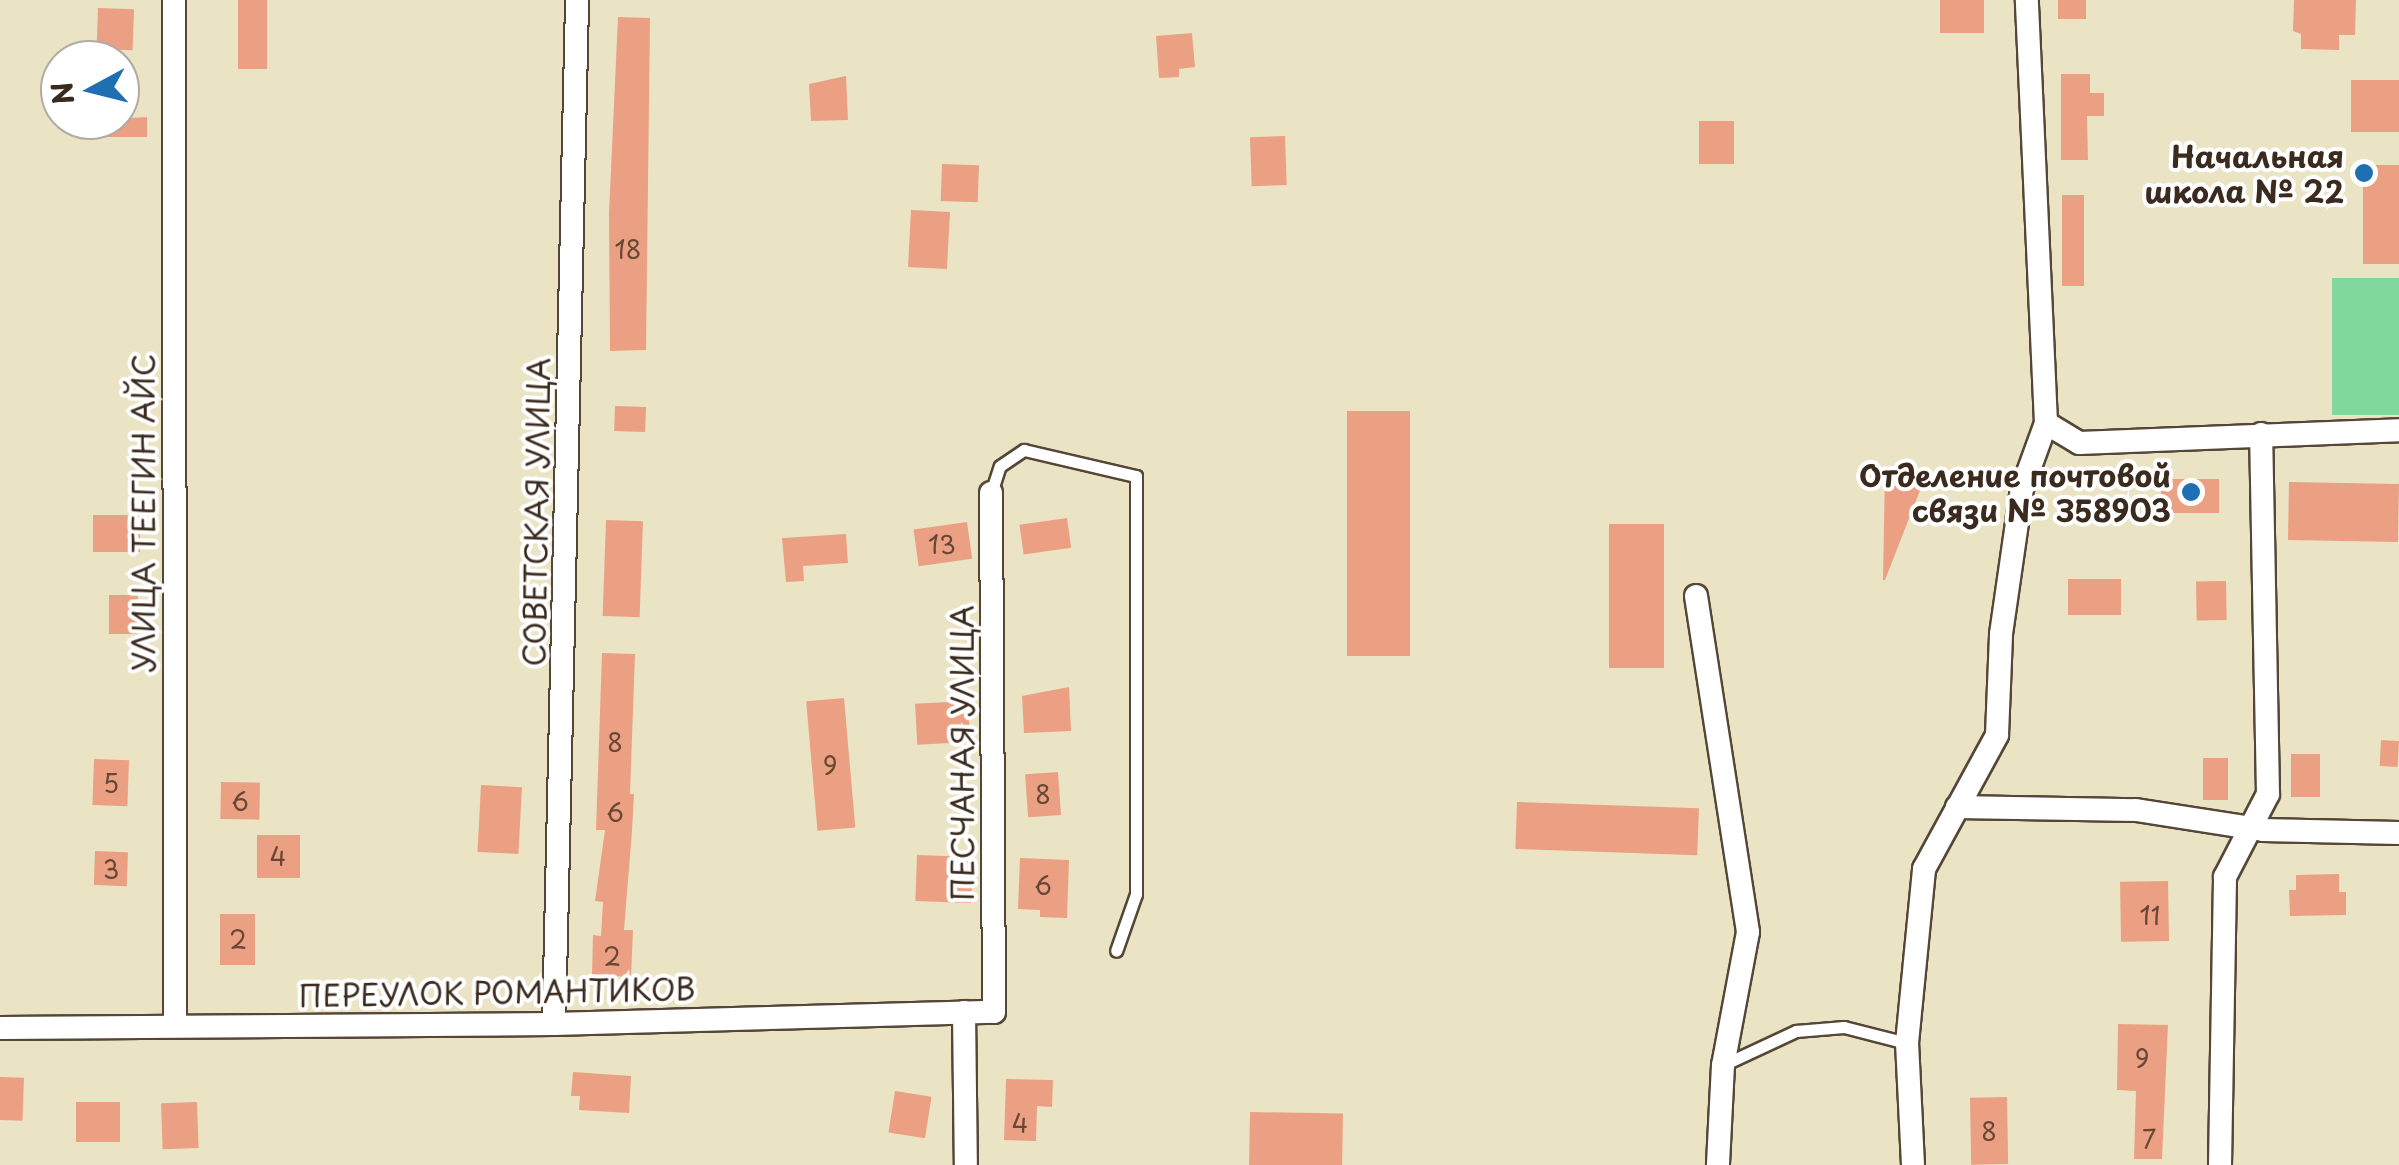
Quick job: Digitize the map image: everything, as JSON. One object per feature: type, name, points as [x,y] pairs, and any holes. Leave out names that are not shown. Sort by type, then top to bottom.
[{"type":"street","name":"УЛИЦА ТЕЕГИН АЙС","points":[[174,0],[175,1025]]},
{"type":"street","name":"СОВЕТСКАЯ УЛИЦА","points":[[554,1024],[577,0]]},
{"type":"street","points":[[1913,1165],[1907,1044],[1924,869],[1996,735],[2001,634],[2022,489],[2046,423],[2028,0]]},
{"type":"street","points":[[2046,423],[2079,443],[2399,430]]},
{"type":"street","points":[[2220,1165],[2225,877],[2268,794],[2261,434]]},
{"type":"street","name":"ПЕСЧАНАЯ УЛИЦА","points":[[990,493],[994,1012]]},
{"type":"street","points":[[1696,596],[1748,932],[1723,1065],[1718,1165]]},
{"type":"street","points":[[1958,807],[2136,810],[2250,828],[2399,834]]},
{"type":"street","points":[[964,1012],[966,1165]]},
{"type":"street","name":"ПЕРЕУЛОК РОМАНТИКОВ","points":[[0,1028],[554,1024],[994,1012]]},
{"type":"lane","points":[[990,493],[1000,466],[1024,450],[1136,476],[1136,894],[1116,951]]},
{"type":"lane","points":[[1723,1065],[1796,1030],[1844,1027],[1907,1044]]},
{"type":"green space","points":[[2332,278],[2399,278],[2399,415],[2332,415]]},
{"type":"building","points":[[238,0],[267,0],[267,69],[238,69]]},
{"type":"building","points":[[1940,0],[1984,0],[1984,33],[1940,33]]},
{"type":"building","points":[[2058,0],[2086,0],[2086,19],[2058,19]]},
{"type":"building","points":[[2294,0],[2356,0],[2355,35],[2339,35],[2339,50],[2301,49],[2301,34],[2293,31]]},
{"type":"building","points":[[98,8],[134,9],[133,40],[97,40]]},
{"type":"building","points":[[618,17],[650,18],[646,350],[610,351],[609,213]]},
{"type":"building","points":[[1192,33],[1195,67],[1179,69],[1179,77],[1159,78],[1156,36]]},
{"type":"building","points":[[2061,74],[2090,74],[2090,93],[2104,93],[2104,116],[2087,116],[2088,160],[2061,160]]},
{"type":"building","points":[[846,76],[848,120],[811,121],[809,84]]},
{"type":"building","points":[[2351,80],[2399,80],[2399,132],[2351,132]]},
{"type":"building","points":[[140,117],[147,117],[147,137],[140,137]]},
{"type":"building","points":[[1699,121],[1734,121],[1734,164],[1699,164]]},
{"type":"building","points":[[1285,136],[1287,185],[1252,186],[1250,137]]},
{"type":"building","points":[[942,164],[979,165],[978,202],[941,201]]},
{"type":"building","points":[[2363,165],[2399,165],[2399,264],[2363,264]]},
{"type":"building","points":[[2062,195],[2084,195],[2084,286],[2062,286]]},
{"type":"building","points":[[911,210],[950,212],[947,269],[908,267]]},
{"type":"building","points":[[615,406],[646,407],[645,432],[614,431]]},
{"type":"building","points":[[1347,411],[1410,411],[1410,656],[1347,656]]},
{"type":"building","points":[[1885,469],[1926,475],[1883,580]]},
{"type":"building","points":[[2161,479],[2219,479],[2219,513],[2161,513]]},
{"type":"building","points":[[2289,482],[2399,484],[2398,542],[2288,540]]},
{"type":"building","points":[[93,515],[140,515],[140,552],[93,552]]},
{"type":"building","points":[[1067,518],[1071,548],[1024,554],[1019,525]]},
{"type":"building","points":[[606,520],[643,521],[640,617],[603,616]]},
{"type":"building","points":[[967,522],[972,559],[919,566],[914,530]]},
{"type":"building","points":[[1609,524],[1664,524],[1664,668],[1609,668]]},
{"type":"building","points":[[846,534],[848,563],[803,566],[804,581],[786,582],[782,538]]},
{"type":"building","points":[[2068,579],[2121,579],[2121,615],[2068,615]]},
{"type":"building","points":[[2226,581],[2227,620],[2197,621],[2196,582]]},
{"type":"building","points":[[109,595],[138,595],[138,634],[109,634]]},
{"type":"building","points":[[602,653],[635,654],[630,794],[634,794],[624,930],[633,930],[631,977],[592,975],[593,935],[601,936],[603,902],[595,901],[605,830],[596,830]]},
{"type":"building","points":[[1069,687],[1071,731],[1024,733],[1022,696]]},
{"type":"building","points":[[844,698],[855,828],[817,831],[806,701]]},
{"type":"building","points":[[968,701],[970,742],[917,745],[915,704]]},
{"type":"building","points":[[2381,740],[2399,741],[2398,767],[2380,766]]},
{"type":"building","points":[[2291,754],[2320,754],[2320,797],[2291,797]]},
{"type":"building","points":[[2203,758],[2228,758],[2228,800],[2203,800]]},
{"type":"building","points":[[94,759],[129,760],[127,806],[92,805]]},
{"type":"building","points":[[1058,772],[1061,815],[1028,817],[1025,774]]},
{"type":"building","points":[[221,782],[260,783],[259,820],[220,819]]},
{"type":"building","points":[[481,785],[522,787],[518,854],[477,852]]},
{"type":"building","points":[[1517,802],[1699,808],[1697,855],[1515,849]]},
{"type":"building","points":[[257,835],[300,835],[300,878],[257,878]]},
{"type":"building","points":[[95,851],[128,852],[127,886],[94,885]]},
{"type":"building","points":[[917,855],[973,857],[971,903],[915,901]]},
{"type":"building","points":[[1020,858],[1069,860],[1067,918],[1040,917],[1040,910],[1018,909]]},
{"type":"building","points":[[2339,874],[2339,892],[2346,892],[2346,915],[2290,916],[2289,890],[2296,890],[2296,875]]},
{"type":"building","points":[[2168,881],[2169,941],[2121,942],[2120,882]]},
{"type":"building","points":[[220,914],[255,914],[255,965],[220,965]]},
{"type":"building","points":[[2118,1024],[2168,1025],[2162,1159],[2134,1159],[2136,1091],[2117,1090]]},
{"type":"building","points":[[573,1072],[631,1076],[629,1113],[579,1110],[580,1096],[571,1096]]},
{"type":"building","points":[[0,1077],[24,1078],[22,1121],[0,1120]]},
{"type":"building","points":[[1006,1079],[1053,1080],[1052,1107],[1037,1106],[1036,1141],[1004,1140]]},
{"type":"building","points":[[895,1091],[932,1097],[925,1138],[888,1132]]},
{"type":"building","points":[[2007,1097],[2008,1164],[1971,1165],[1970,1098]]},
{"type":"building","points":[[76,1102],[120,1102],[120,1142],[76,1142]]},
{"type":"building","points":[[197,1102],[199,1148],[163,1149],[161,1103]]},
{"type":"building","points":[[1250,1112],[1343,1114],[1342,1165],[1249,1165]]},
{"type":"place","name":"Начальная школа № 22","points":[[2364,173]]},
{"type":"place","name":"Отделение почтовой связи № 358903","points":[[2191,492]]}]
